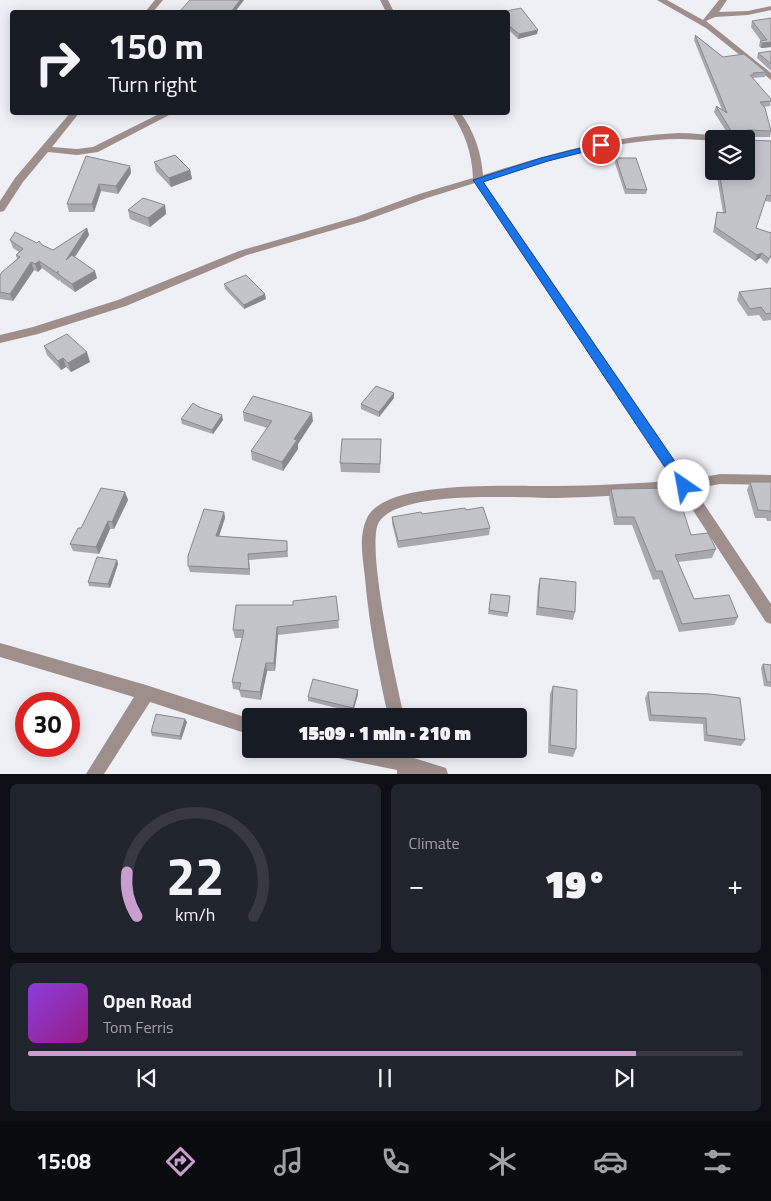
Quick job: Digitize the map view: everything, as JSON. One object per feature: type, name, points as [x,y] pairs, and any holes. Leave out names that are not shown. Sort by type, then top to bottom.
[{"type":"street","points":[[151,10],[160,0]]},
{"type":"street","points":[[661,0],[702,22],[728,40],[749,55],[771,77]]},
{"type":"street","points":[[702,22],[713,15],[723,0]]},
{"type":"street","points":[[713,15],[748,13],[771,8]]},
{"type":"street","points":[[0,209],[19,180],[74,115]]},
{"type":"street","points":[[46,149],[77,152],[95,150],[165,115]]},
{"type":"street","points":[[457,115],[472,137],[476,153],[478,180],[771,617]]},
{"type":"street","points":[[0,339],[34,331],[122,303],[243,254],[563,154],[616,142],[679,136],[705,138]]},
{"type":"street","points":[[394,708],[377,627],[368,538],[373,518],[390,504],[410,499],[468,491],[556,492],[684,486],[720,479],[771,480]]},
{"type":"street","points":[[0,650],[146,693],[242,724]]},
{"type":"street","points":[[94,774],[146,693]]},
{"type":"street","points":[[383,758],[405,762],[440,774]]},
{"type":"building","points":[[190,0],[240,0],[232,10],[181,10]]},
{"type":"building","points":[[521,8],[538,30],[519,34],[510,27],[510,10]]},
{"type":"building","points":[[771,18],[771,42],[762,43],[760,41],[767,40],[752,21]]},
{"type":"building","points":[[695,35],[723,57],[744,54],[766,72],[750,75],[771,99],[771,101],[760,102],[765,108],[771,131],[731,130],[716,106],[727,113]]},
{"type":"building","points":[[771,51],[771,64],[758,53]]},
{"type":"building","points":[[755,140],[771,141],[771,196],[767,195],[756,228],[771,233],[771,255],[769,259],[762,253],[757,255],[715,227],[717,212],[726,213],[720,180],[755,180]]},
{"type":"building","points":[[175,155],[190,170],[169,178],[154,162]]},
{"type":"building","points":[[86,156],[130,166],[116,186],[99,184],[92,204],[67,204]]},
{"type":"building","points":[[616,158],[636,158],[647,190],[626,189]]},
{"type":"building","points":[[143,198],[165,205],[148,218],[128,210]]},
{"type":"building","points":[[87,228],[66,260],[72,255],[95,271],[72,284],[58,274],[58,271],[57,273],[39,261],[35,264],[31,262],[10,294],[0,292],[0,275],[20,257],[16,255],[23,249],[10,240],[15,232],[37,243],[39,241],[42,245],[53,250]]},
{"type":"building","points":[[246,275],[265,294],[244,305],[224,284]]},
{"type":"building","points":[[771,288],[771,313],[766,314],[761,307],[750,309],[739,292]]},
{"type":"building","points":[[67,334],[87,352],[68,363],[63,358],[58,361],[44,346]]},
{"type":"building","points":[[376,386],[394,393],[379,412],[361,404]]},
{"type":"building","points":[[253,396],[312,413],[294,439],[297,440],[282,462],[251,451],[272,421],[243,412]]},
{"type":"building","points":[[193,403],[222,415],[212,430],[181,419]]},
{"type":"building","points":[[342,439],[381,439],[380,464],[340,463]]},
{"type":"building","points":[[750,482],[771,482],[771,513],[770,511],[758,510]]},
{"type":"building","points":[[101,488],[125,492],[112,522],[108,521],[96,547],[70,544],[78,528],[81,528]]},
{"type":"building","points":[[676,488],[691,535],[708,533],[716,549],[675,555],[694,599],[729,595],[738,617],[682,624],[662,571],[656,571],[634,517],[617,517],[611,489]]},
{"type":"building","points":[[483,507],[490,528],[398,541],[392,517],[421,512],[422,514]]},
{"type":"building","points":[[204,509],[224,512],[216,536],[287,541],[287,551],[248,554],[249,569],[188,566],[188,556]]},
{"type":"building","points":[[97,557],[117,560],[108,584],[88,582]]},
{"type":"building","points":[[540,578],[576,582],[575,612],[538,607]]},
{"type":"building","points":[[491,594],[510,596],[508,613],[489,610]]},
{"type":"building","points":[[336,596],[339,620],[277,627],[274,663],[266,663],[260,692],[239,690],[241,683],[232,682],[244,630],[233,630],[236,605],[293,605],[293,601]]},
{"type":"building","points":[[763,664],[771,665],[771,682],[767,682]]},
{"type":"building","points":[[313,679],[358,690],[353,708],[308,697]]},
{"type":"building","points":[[553,686],[577,690],[576,749],[550,745]]},
{"type":"building","points":[[648,692],[710,694],[740,698],[745,740],[707,735],[706,718],[651,715]]},
{"type":"building","points":[[156,714],[185,719],[180,736],[151,732]]},
{"type":"route","points":[[601,145],[478,180],[684,486]]}]
